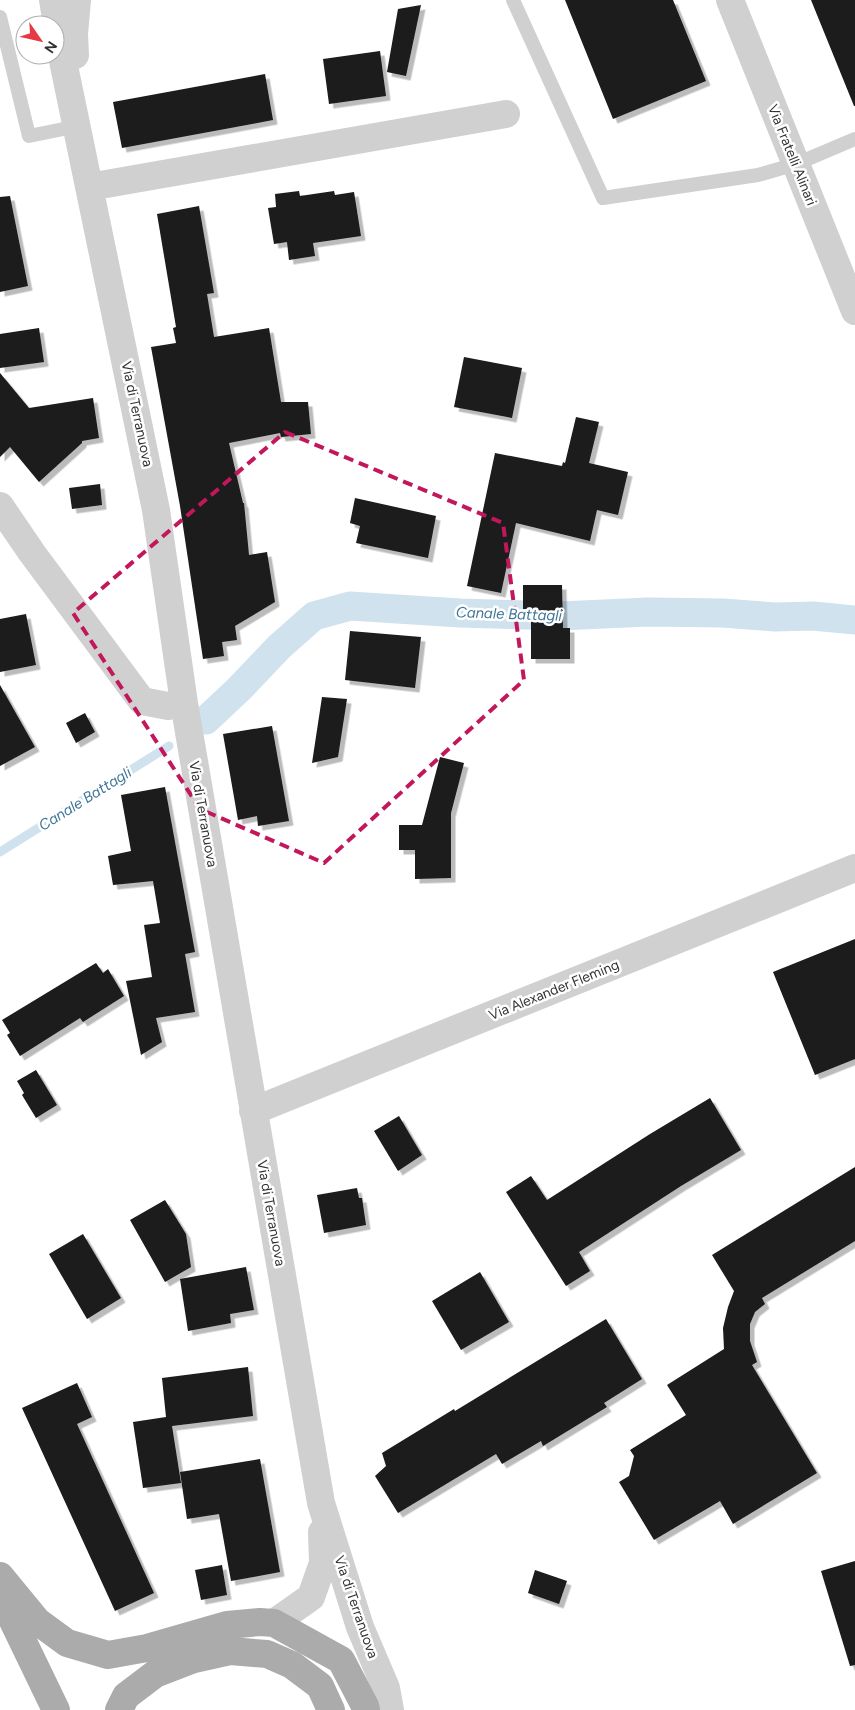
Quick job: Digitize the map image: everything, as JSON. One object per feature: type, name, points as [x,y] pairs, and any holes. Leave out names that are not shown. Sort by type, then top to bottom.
[{"type":"main road","points":[[0,1576],[37,1621],[67,1644],[108,1655],[147,1648],[228,1625],[260,1622],[274,1623],[341,1660],[366,1710]]},
{"type":"main road","points":[[0,1594],[56,1710]]},
{"type":"main road","points":[[119,1710],[126,1696],[155,1674],[194,1659],[230,1652],[267,1654],[292,1665],[320,1686],[331,1710]]},
{"type":"street","name":"Via di Terranuova","points":[[53,0],[63,61],[78,126],[156,510],[184,702],[321,1503],[360,1627],[386,1688],[390,1710]]},
{"type":"street","name":"Via di Terranuova","points":[[77,0],[74,34],[78,126]]},
{"type":"street","name":"Via Fratelli Alinari","points":[[730,0],[855,311]]},
{"type":"street","points":[[89,187],[506,114]]},
{"type":"street","points":[[0,506],[32,553],[142,701],[168,706],[184,702]]},
{"type":"street","name":"Via Alexander Fleming","points":[[253,1111],[855,868]]},
{"type":"street","name":"Via di Terranuova","points":[[274,1623],[311,1597],[323,1563],[321,1503]]},
{"type":"lane","points":[[514,0],[603,198],[758,175],[796,164],[855,139]]},
{"type":"lane","points":[[0,17],[29,136],[78,126]]},
{"type":"highlighted area","points":[[285,432],[503,523],[524,680],[324,863],[200,809],[73,613]]},
{"type":"building","points":[[565,0],[673,0],[706,81],[613,119]]},
{"type":"building","points":[[811,0],[855,0],[855,106],[854,106]]},
{"type":"building","points":[[421,5],[406,76],[387,72],[398,9]]},
{"type":"building","points":[[380,51],[386,96],[329,104],[323,59]]},
{"type":"building","points":[[265,74],[273,120],[122,148],[113,102]]},
{"type":"building","points":[[299,191],[300,196],[334,191],[335,195],[354,192],[361,236],[313,243],[315,256],[289,260],[287,242],[274,244],[268,208],[276,207],[275,194]]},
{"type":"building","points":[[10,196],[28,286],[0,292],[0,197]]},
{"type":"building","points":[[199,206],[214,293],[207,294],[214,337],[269,328],[281,402],[308,402],[311,434],[281,437],[280,433],[229,443],[244,503],[249,555],[267,552],[275,602],[235,626],[237,640],[222,642],[224,656],[203,659],[180,506],[151,347],[176,343],[173,328],[176,327],[157,214]]},
{"type":"building","points":[[39,328],[44,362],[0,368],[0,334]]},
{"type":"building","points":[[464,357],[522,368],[512,418],[454,407]]},
{"type":"building","points":[[0,373],[29,408],[93,398],[99,438],[82,441],[39,482],[10,447],[0,457]]},
{"type":"building","points":[[576,417],[599,422],[589,463],[628,472],[618,515],[597,510],[590,541],[516,523],[501,593],[467,586],[495,453],[562,466],[563,462],[565,463]]},
{"type":"building","points":[[100,484],[102,505],[72,509],[69,488]]},
{"type":"building","points":[[355,498],[436,516],[428,558],[356,543],[360,526],[350,523]]},
{"type":"building","points":[[523,585],[562,585],[563,628],[570,628],[570,659],[531,659],[531,609],[523,609]]},
{"type":"building","points":[[26,614],[36,665],[0,672],[0,619]]},
{"type":"building","points":[[350,631],[421,637],[415,688],[345,680]]},
{"type":"building","points":[[0,685],[35,747],[0,766]]},
{"type":"building","points":[[322,697],[347,699],[338,757],[312,763]]},
{"type":"building","points":[[85,713],[95,732],[76,743],[66,723]]},
{"type":"building","points":[[272,726],[289,821],[258,826],[257,816],[238,820],[223,734]]},
{"type":"building","points":[[440,757],[464,763],[451,813],[451,878],[415,879],[415,850],[399,850],[399,825],[422,825]]},
{"type":"building","points":[[165,787],[195,952],[185,954],[195,1012],[156,1018],[162,1042],[141,1055],[126,981],[152,977],[144,925],[160,923],[153,881],[113,885],[108,856],[131,851],[121,795]]},
{"type":"building","points":[[855,939],[855,1059],[815,1075],[773,972]]},
{"type":"building","points":[[96,963],[103,973],[108,969],[124,996],[83,1022],[80,1018],[20,1056],[7,1035],[10,1033],[2,1020]]},
{"type":"building","points":[[36,1070],[57,1105],[36,1118],[22,1095],[24,1093],[17,1081]]},
{"type":"building","points":[[710,1098],[741,1150],[681,1186],[579,1252],[590,1271],[566,1286],[506,1192],[531,1176],[547,1200]]},
{"type":"building","points":[[399,1116],[422,1155],[398,1171],[374,1131]]},
{"type":"building","points":[[855,1167],[855,1241],[762,1298],[765,1304],[755,1312],[750,1324],[750,1341],[757,1362],[752,1365],[817,1473],[733,1524],[720,1501],[654,1540],[619,1482],[629,1476],[634,1456],[630,1450],[686,1415],[667,1385],[724,1349],[723,1328],[734,1291],[712,1255]]},
{"type":"building","points":[[357,1188],[359,1198],[362,1198],[366,1225],[324,1233],[317,1195]]},
{"type":"building","points":[[165,1200],[186,1234],[191,1267],[165,1282],[130,1220]]},
{"type":"building","points":[[83,1234],[121,1298],[87,1319],[49,1254]]},
{"type":"building","points":[[246,1267],[254,1310],[230,1314],[231,1323],[188,1331],[180,1279]]},
{"type":"building","points":[[480,1272],[509,1322],[461,1350],[432,1301]]},
{"type":"building","points":[[606,1319],[642,1379],[604,1403],[607,1407],[543,1446],[541,1441],[502,1464],[496,1454],[398,1513],[375,1476],[386,1466],[382,1453]]},
{"type":"building","points":[[248,1367],[253,1416],[172,1426],[181,1483],[143,1488],[133,1422],[166,1417],[162,1378]]},
{"type":"building","points":[[77,1383],[92,1417],[77,1424],[154,1593],[115,1611],[22,1408]]},
{"type":"building","points":[[260,1459],[280,1572],[231,1581],[219,1514],[187,1519],[180,1472]]},
{"type":"building","points":[[855,1561],[855,1665],[850,1666],[821,1571]]},
{"type":"building","points":[[222,1565],[227,1595],[201,1600],[195,1570]]},
{"type":"building","points":[[535,1570],[567,1581],[559,1604],[528,1593]]},
{"type":"waterway","name":"Canale Battagli","points":[[206,720],[279,647],[314,616],[350,606],[460,613],[560,616],[648,612],[723,613],[775,617],[813,616],[855,620]]},
{"type":"waterway","name":"Canale Battagli","points":[[0,852],[169,746]]}]
